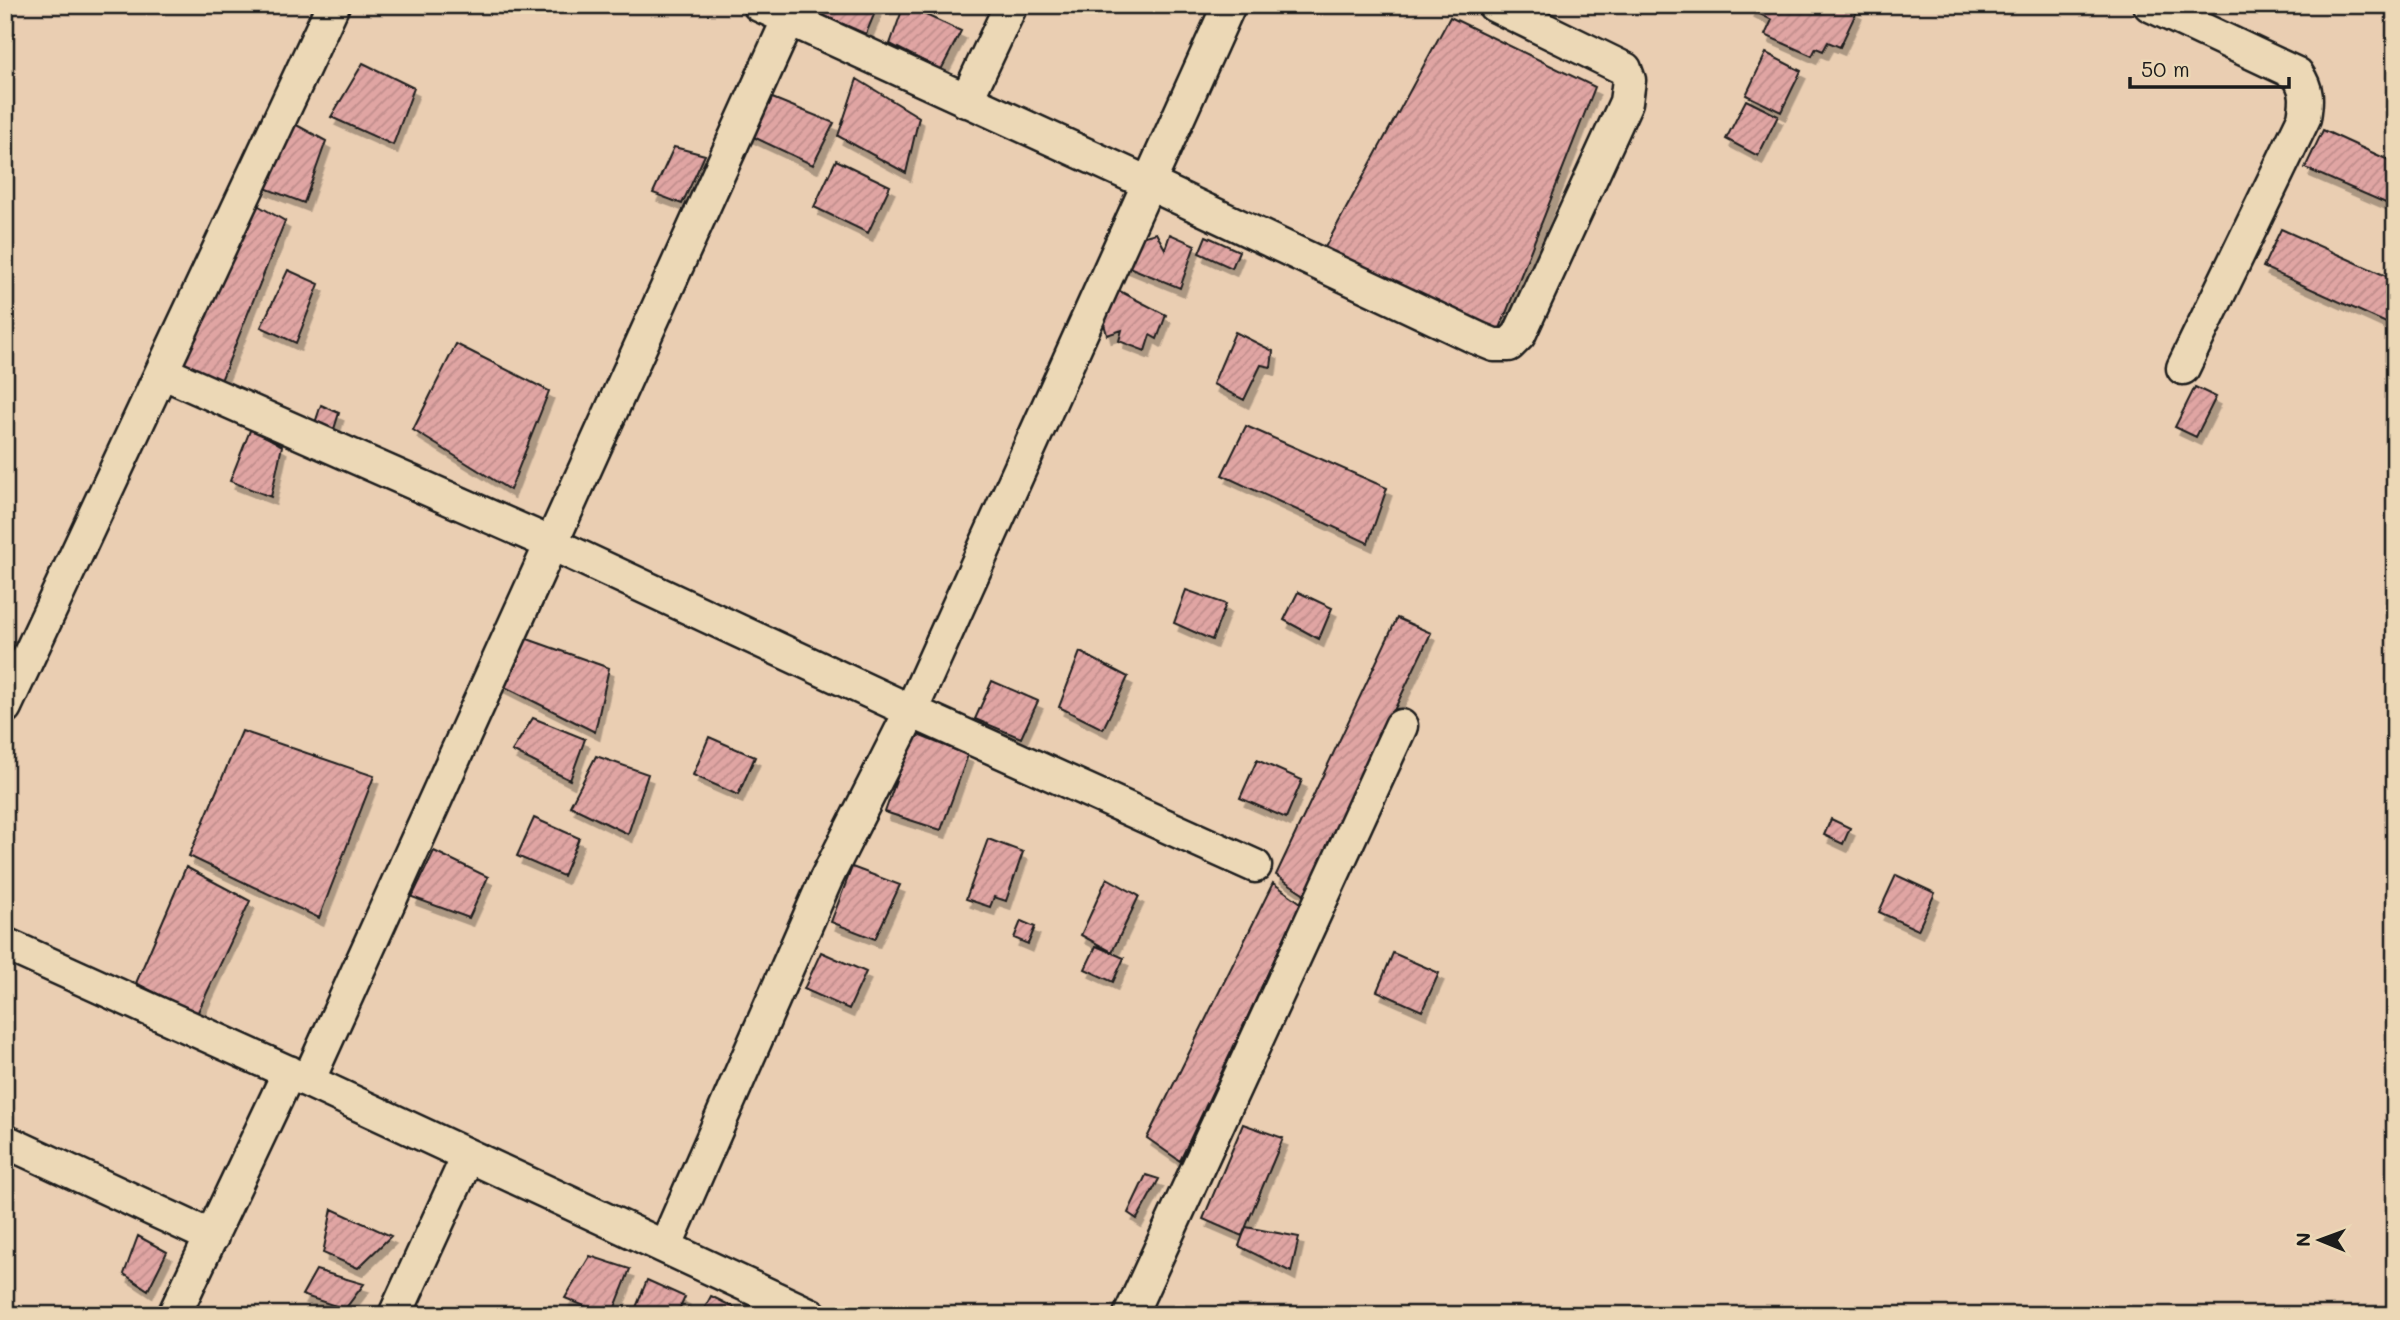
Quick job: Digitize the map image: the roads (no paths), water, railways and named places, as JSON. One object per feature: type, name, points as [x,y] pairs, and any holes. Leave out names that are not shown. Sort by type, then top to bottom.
[{"type":"street","points":[[5,707],[333,5]]},
{"type":"street","points":[[759,5],[792,12],[966,101],[1148,183],[1477,338],[1494,345],[1510,345],[1519,335],[1626,102],[1629,80],[1625,69],[1494,5]]},
{"type":"street","points":[[966,101],[1011,5]]},
{"type":"street","points":[[665,1247],[827,879],[911,710],[1229,5]]},
{"type":"street","points":[[2150,5],[2297,74],[2305,86],[2307,99],[2304,118],[2183,368]]},
{"type":"street","points":[[174,1315],[212,1237],[298,1076],[551,543],[792,12]]},
{"type":"street","points":[[162,372],[551,543],[1255,866]]},
{"type":"street","points":[[1130,1315],[1401,726]]},
{"type":"street","points":[[5,944],[298,1076],[811,1315]]},
{"type":"street","points":[[5,1141],[212,1237]]},
{"type":"street","points":[[395,1315],[468,1156]]}]
